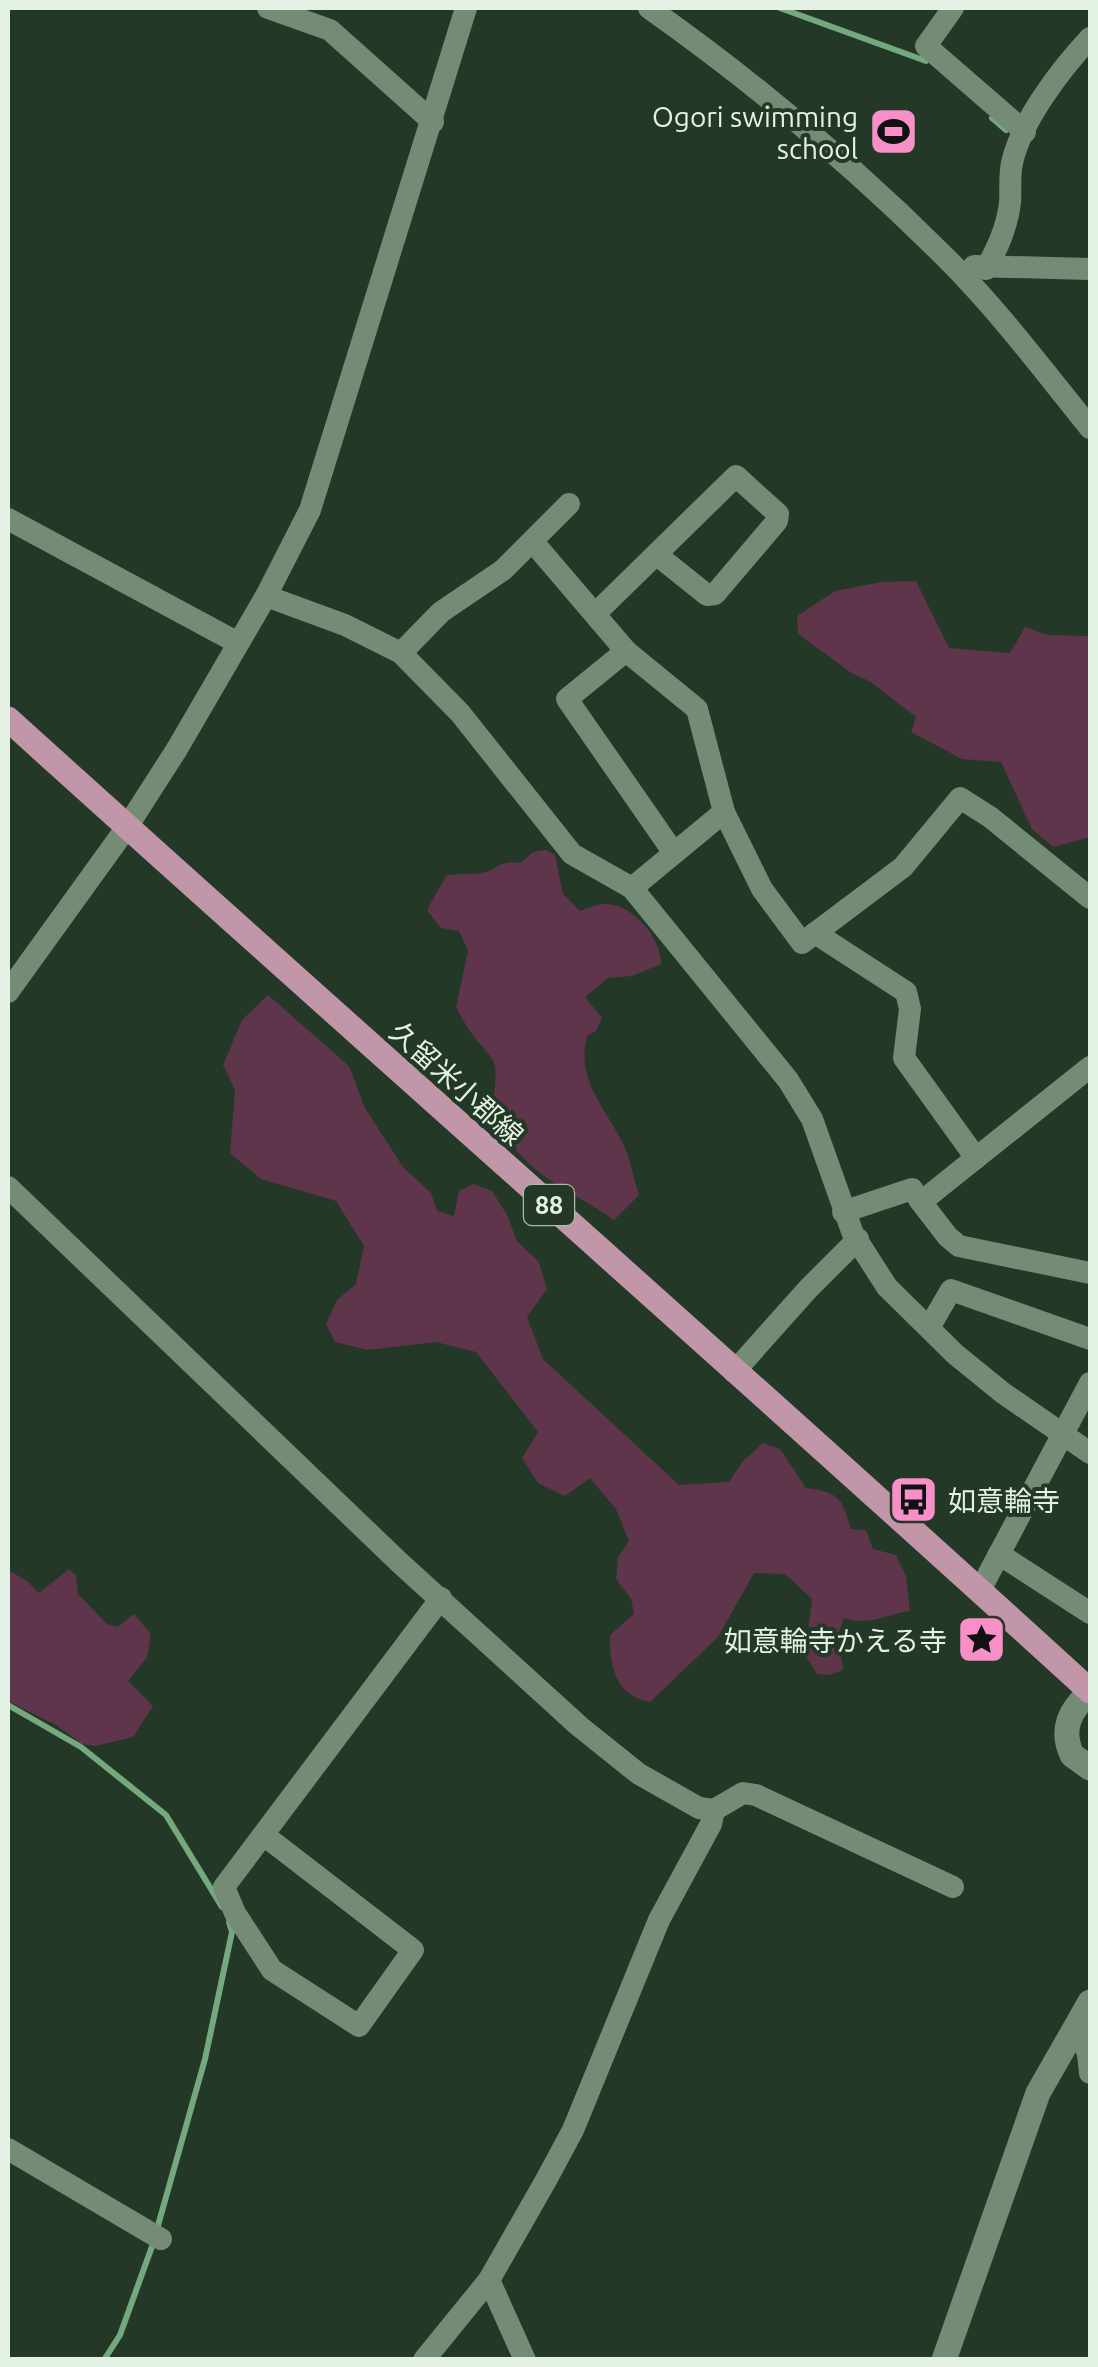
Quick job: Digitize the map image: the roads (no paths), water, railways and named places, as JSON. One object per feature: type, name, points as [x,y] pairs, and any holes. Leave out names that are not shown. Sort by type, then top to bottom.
[{"type":"main road","name":"久留米小郡線","points":[[8,719],[734,1372],[880,1498],[1090,1691]]},
{"type":"street","points":[[268,8],[330,30],[433,122]]},
{"type":"street","points":[[8,992],[128,828],[266,596],[310,510],[466,8]]},
{"type":"street","points":[[649,8],[840,155],[948,260],[1081,405],[1090,428]]},
{"type":"street","points":[[953,8],[926,46],[1025,132]]},
{"type":"street","points":[[986,269],[1002,240],[1010,204],[1011,167],[1025,132],[1046,94],[1090,38]]},
{"type":"street","points":[[948,260],[986,269],[1090,270]]},
{"type":"street","points":[[594,614],[736,476],[778,514],[777,521],[715,594],[707,595],[656,555]]},
{"type":"street","points":[[401,653],[441,612],[503,570],[569,504]]},
{"type":"street","points":[[8,519],[238,643]]},
{"type":"street","points":[[533,542],[626,651],[697,709],[724,812],[762,889],[802,943],[902,867],[960,798],[990,817],[1090,898]]},
{"type":"street","points":[[266,596],[346,625],[401,653],[460,713],[572,854],[632,888],[788,1080],[812,1119],[843,1212],[887,1287],[956,1354],[1090,1453]]},
{"type":"street","points":[[626,651],[567,699],[674,853]]},
{"type":"street","points":[[632,888],[724,812]]},
{"type":"street","points":[[816,933],[906,992],[910,1009],[904,1058],[976,1158]]},
{"type":"street","points":[[921,1202],[1090,1067]]},
{"type":"street","points":[[8,1187],[326,1493],[578,1726],[639,1774],[699,1808],[714,1810],[744,1793],[756,1795],[953,1888]]},
{"type":"street","points":[[843,1212],[912,1188],[959,1246],[1090,1273]]},
{"type":"street","points":[[734,1372],[858,1239]]},
{"type":"street","points":[[930,1326],[951,1290],[1090,1338]]},
{"type":"street","points":[[980,1590],[1090,1384]]},
{"type":"street","points":[[999,1554],[1090,1613]]},
{"type":"street","points":[[265,1836],[413,1950],[358,2026],[272,1970],[235,1913],[224,1887],[441,1598]]},
{"type":"street","points":[[1090,1691],[1078,1704],[1066,1730],[1072,1755],[1090,1768]]},
{"type":"street","points":[[424,2360],[489,2280],[572,2130],[658,1920],[711,1824],[714,1810]]},
{"type":"street","points":[[944,2360],[1038,2093],[1090,2002]]},
{"type":"street","points":[[1078,2026],[1090,2074]]},
{"type":"street","points":[[8,2149],[161,2238]]},
{"type":"street","points":[[489,2280],[525,2360]]},
{"type":"waterway","points":[[780,8],[926,61]]},
{"type":"waterway","points":[[992,118],[1006,130]]},
{"type":"waterway","points":[[8,1705],[81,1747],[166,1815],[222,1907]]},
{"type":"waterway","points":[[157,2229],[205,2059],[232,1932],[229,1922]]},
{"type":"waterway","points":[[104,2360],[120,2335],[154,2241]]},
{"type":"place","name":"Ogori swimming school","points":[[893,132]]},
{"type":"place","name":"如意輪寺","points":[[913,1500]]},
{"type":"place","name":"如意輪寺かえる寺","points":[[982,1640]]}]
